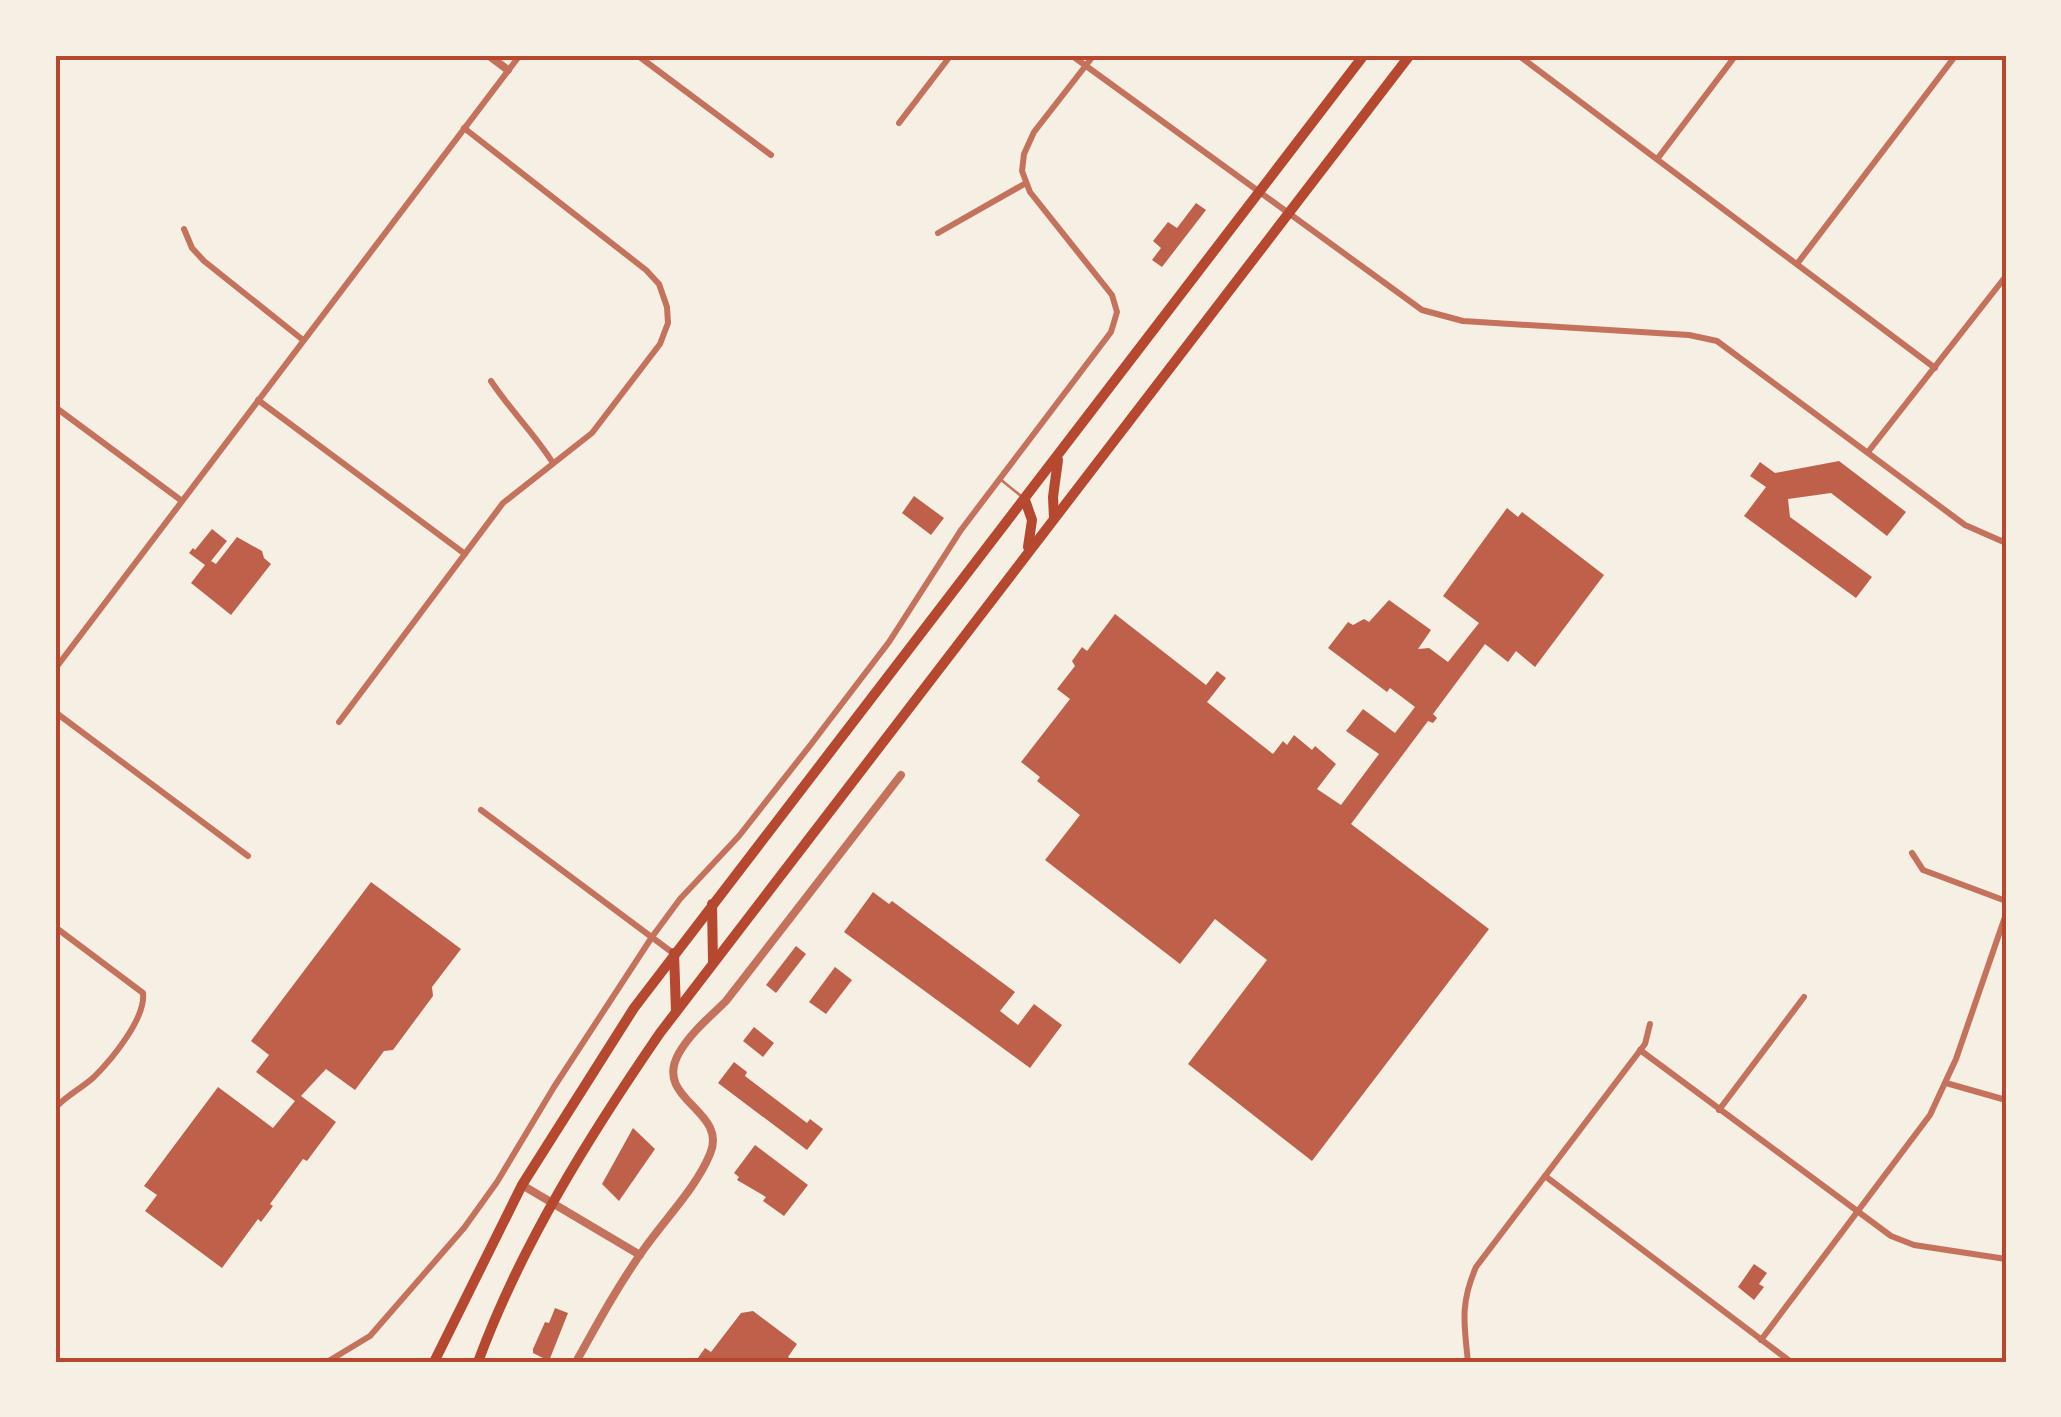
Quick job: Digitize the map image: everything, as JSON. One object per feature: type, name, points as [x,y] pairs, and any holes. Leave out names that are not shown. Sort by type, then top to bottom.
[{"type":"highway","points":[[434,1362],[522,1186],[604,1053],[674,953],[1364,55]]},
{"type":"highway","points":[[478,1362],[554,1202],[626,1083],[676,1012],[1410,55]]},
{"type":"highway","points":[[1054,518],[1053,486],[1060,454]]},
{"type":"highway","points":[[1025,500],[1032,520],[1027,553]]},
{"type":"highway","points":[[712,903],[713,962]]},
{"type":"highway","points":[[674,953],[676,1012]]},
{"type":"street","points":[[488,55],[508,70]]},
{"type":"street","points":[[55,670],[520,55]]},
{"type":"street","points":[[637,55],[771,155]]},
{"type":"street","points":[[899,124],[951,55]]},
{"type":"street","points":[[1072,55],[1406,300],[1441,317],[1478,323],[1698,336],[1717,341],[1965,526],[2006,543]]},
{"type":"street","points":[[327,1362],[370,1336],[464,1228],[652,937],[680,899],[765,805],[889,642],[944,554],[1111,332],[1118,312],[1112,296],[1026,183],[1022,171],[1028,142],[1094,55]]},
{"type":"street","points":[[1518,55],[1935,368]]},
{"type":"street","points":[[1658,158],[1736,55]]},
{"type":"street","points":[[1797,264],[1956,55]]},
{"type":"street","points":[[339,722],[503,503],[592,433],[660,344],[668,324],[660,284],[646,270],[464,128]]},
{"type":"street","points":[[938,232],[1026,183]]},
{"type":"street","points":[[184,229],[192,248],[204,262],[303,340]]},
{"type":"street","points":[[1868,452],[2006,276]]},
{"type":"street","points":[[55,285],[55,309]]},
{"type":"street","points":[[491,381],[553,462]]},
{"type":"street","points":[[258,400],[465,554]]},
{"type":"street","points":[[55,407],[182,501]]},
{"type":"street","points":[[55,712],[248,856]]},
{"type":"street","points":[[576,1362],[640,1255],[712,1151],[710,1126],[682,1097],[675,1082],[677,1055],[726,1001],[901,775]]},
{"type":"street","points":[[481,810],[674,953]]},
{"type":"street","points":[[1912,853],[1923,870],[2006,901]]},
{"type":"street","points":[[1761,1340],[1930,1115],[1946,1083],[2006,914]]},
{"type":"street","points":[[55,928],[143,993],[144,1004],[139,1018],[93,1078],[55,1108]]},
{"type":"street","points":[[1720,1110],[1804,998]]},
{"type":"street","points":[[1468,1362],[1462,1311],[1476,1267],[1640,1050],[1650,1024]]},
{"type":"street","points":[[1640,1050],[1856,1214],[1891,1236],[1914,1245],[2006,1259]]},
{"type":"street","points":[[1946,1083],[2006,1100]]},
{"type":"street","points":[[1544,1176],[1791,1362]]},
{"type":"street","points":[[522,1186],[640,1255]]},
{"type":"lane","points":[[999,478],[1025,500]]},
{"type":"building","points":[[1196,203],[1206,210],[1162,267],[1152,260],[1161,248],[1153,241],[1168,222],[1177,228]]},
{"type":"building","points":[[1839,461],[1906,512],[1887,536],[1831,493],[1788,499],[1790,517],[1872,577],[1856,598],[1744,516],[1766,487],[1750,476],[1760,462],[1775,473]]},
{"type":"building","points":[[914,496],[944,518],[931,535],[902,513]]},
{"type":"building","points":[[1507,508],[1518,517],[1522,512],[1604,575],[1535,667],[1516,651],[1508,662],[1485,644],[1433,714],[1437,718],[1433,723],[1428,721],[1351,824],[1489,929],[1312,1161],[1188,1064],[1267,960],[1215,919],[1180,964],[1045,860],[1080,815],[1037,781],[1040,777],[1021,762],[1070,699],[1057,689],[1075,666],[1072,661],[1082,647],[1087,651],[1115,614],[1206,685],[1217,671],[1226,678],[1207,702],[1273,754],[1294,735],[1312,750],[1315,746],[1336,764],[1317,789],[1341,805],[1379,754],[1346,731],[1363,709],[1395,733],[1415,707],[1390,688],[1387,692],[1328,648],[1348,622],[1369,622],[1389,600],[1431,630],[1418,649],[1429,648],[1448,662],[1479,623],[1443,596]]},
{"type":"building","points":[[212,529],[227,541],[211,561],[216,564],[237,537],[262,551],[271,564],[231,615],[191,583],[205,565],[189,553]]},
{"type":"building","points":[[371,882],[461,949],[432,987],[433,996],[393,1050],[384,1051],[355,1090],[326,1069],[301,1096],[336,1122],[307,1161],[303,1159],[270,1204],[273,1206],[261,1222],[258,1219],[222,1268],[145,1211],[157,1195],[144,1186],[218,1087],[273,1128],[295,1101],[256,1072],[269,1055],[251,1041]]},
{"type":"building","points":[[873,892],[889,904],[892,901],[1015,992],[1000,1011],[1018,1025],[1034,1004],[1062,1025],[1030,1068],[844,932]]},
{"type":"building","points":[[796,946],[806,954],[776,993],[766,985]]},
{"type":"building","points":[[835,967],[852,980],[826,1014],[809,1002]]},
{"type":"building","points":[[754,1027],[774,1043],[763,1057],[743,1041]]},
{"type":"building","points":[[734,1062],[747,1072],[745,1076],[807,1123],[810,1119],[823,1129],[807,1150],[718,1083]]},
{"type":"building","points":[[633,1128],[655,1149],[619,1201],[602,1184]]},
{"type":"building","points":[[755,1145],[808,1185],[784,1216],[763,1201],[766,1197],[737,1180],[739,1177],[734,1173]]},
{"type":"building","points":[[1754,1264],[1767,1273],[1759,1284],[1764,1287],[1754,1300],[1738,1287]]},
{"type":"building","points":[[555,1308],[568,1313],[549,1361],[533,1353],[533,1349]]},
{"type":"building","points":[[753,1311],[797,1344],[788,1357],[795,1362],[695,1362],[705,1348],[711,1352],[741,1313]]}]
